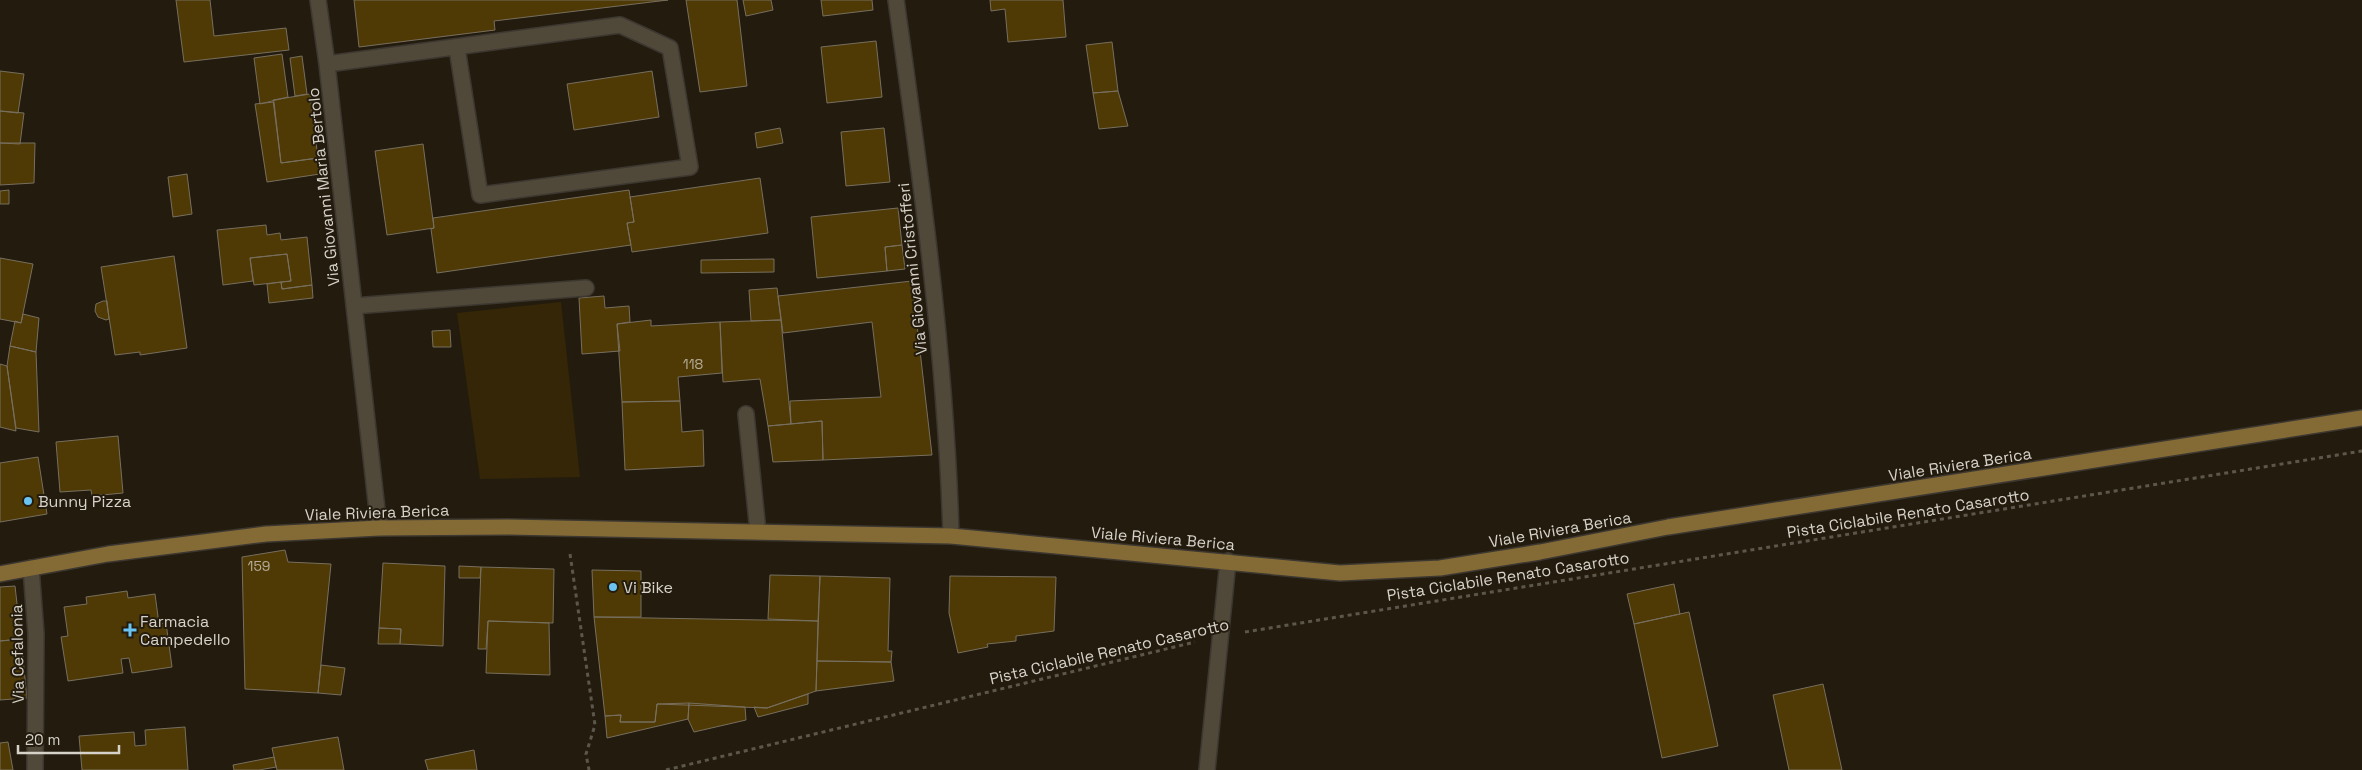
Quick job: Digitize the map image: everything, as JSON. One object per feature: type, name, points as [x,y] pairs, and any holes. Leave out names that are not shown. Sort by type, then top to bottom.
[{"type":"main road","name":"Viale Riviera Berica","points":[[0,574],[117,553],[266,534],[379,528],[566,527],[951,536],[1340,573],[1440,568],[1540,552],[1668,527],[2362,418]]},
{"type":"street","name":"Via Giovanni Maria Bertolo","points":[[318,0],[327,64],[379,528]]},
{"type":"street","name":"Via Giovanni Cristofferi","points":[[896,0],[925,215],[949,461],[951,536]]},
{"type":"street","name":"Via Giovanni Maria Bertolo","points":[[327,64],[620,25],[670,48],[690,167],[480,195],[457,48]]},
{"type":"street","name":"Via Giovanni Maria Bertolo","points":[[354,306],[586,288]]},
{"type":"street","points":[[746,414],[758,532]]},
{"type":"street","points":[[1207,770],[1228,562]]},
{"type":"street","name":"Via Cefalonia","points":[[31,568],[36,634],[36,770]]},
{"type":"path","name":"Pista Ciclabile Renato Casarotto","points":[[666,770],[1219,637],[2362,451]]},
{"type":"path","points":[[566,527],[594,725],[586,754],[589,770]]},
{"type":"shaded area","points":[[561,302],[580,477],[480,479],[457,313]]},
{"type":"building","points":[[176,0],[210,0],[214,36],[286,28],[289,50],[184,62]]},
{"type":"building","points":[[354,0],[668,0],[494,21],[495,30],[359,47]]},
{"type":"building","points":[[686,0],[737,0],[747,86],[700,92]]},
{"type":"building","points":[[743,0],[771,0],[773,10],[746,16]]},
{"type":"building","points":[[821,0],[872,0],[873,10],[823,16]]},
{"type":"building","points":[[990,0],[1063,0],[1066,37],[1008,42],[1005,9],[991,11]]},
{"type":"building","points":[[876,41],[882,97],[827,103],[821,47]]},
{"type":"building","points":[[1112,42],[1118,91],[1093,93],[1086,45]]},
{"type":"building","points":[[282,54],[288,97],[260,104],[254,58]]},
{"type":"building","points":[[302,56],[307,94],[295,96],[290,58]]},
{"type":"building","points":[[0,71],[24,74],[18,113],[0,111]]},
{"type":"building","points":[[652,71],[659,117],[574,130],[567,84]]},
{"type":"building","points":[[1118,91],[1128,126],[1099,129],[1093,93]]},
{"type":"building","points":[[310,94],[318,158],[281,163],[273,100]]},
{"type":"building","points":[[274,102],[281,163],[318,158],[320,174],[267,182],[255,104]]},
{"type":"building","points":[[0,111],[24,113],[20,144],[0,143]]},
{"type":"building","points":[[780,128],[783,143],[757,148],[755,133]]},
{"type":"building","points":[[884,128],[890,182],[846,186],[841,132]]},
{"type":"building","points":[[0,143],[35,143],[34,183],[0,185]]},
{"type":"building","points":[[423,144],[434,228],[387,235],[375,151]]},
{"type":"building","points":[[187,174],[192,214],[173,217],[168,177]]},
{"type":"building","points":[[760,178],[768,233],[632,252],[627,223],[634,222],[630,197]]},
{"type":"building","points":[[9,190],[9,204],[0,204],[0,191]]},
{"type":"building","points":[[629,190],[634,222],[627,223],[631,245],[437,273],[431,229],[434,228],[433,218]]},
{"type":"building","points":[[898,208],[902,245],[885,247],[887,271],[817,278],[811,217]]},
{"type":"building","points":[[266,225],[267,235],[280,233],[281,240],[307,237],[312,285],[282,289],[281,282],[291,281],[287,254],[250,258],[253,281],[223,285],[217,230]]},
{"type":"building","points":[[902,245],[905,269],[887,271],[885,247]]},
{"type":"building","points":[[287,254],[291,281],[254,285],[250,258]]},
{"type":"building","points":[[174,256],[187,348],[140,355],[140,352],[115,355],[101,267]]},
{"type":"building","points":[[0,258],[33,264],[21,323],[0,319]]},
{"type":"building","points":[[774,259],[774,272],[701,273],[701,260]]},
{"type":"building","points":[[912,281],[932,455],[823,460],[822,421],[791,424],[790,401],[881,397],[872,322],[783,333],[778,296]]},
{"type":"building","points":[[281,282],[282,289],[312,285],[313,298],[269,303],[267,284]]},
{"type":"building","points":[[777,288],[781,320],[751,321],[749,290]]},
{"type":"building","points":[[604,296],[605,308],[629,306],[630,322],[617,324],[620,351],[582,354],[579,298]]},
{"type":"building","points":[[107,301],[109,319],[106,320],[98,317],[95,311],[96,304]]},
{"type":"building","points":[[23,314],[39,318],[36,352],[10,346],[15,321],[21,323]]},
{"type":"building","points":[[651,320],[651,326],[720,322],[722,373],[678,377],[680,401],[622,402],[617,324]]},
{"type":"building","points":[[781,320],[791,424],[768,426],[760,379],[723,382],[720,322]]},
{"type":"building","points":[[450,330],[451,347],[433,347],[432,331]]},
{"type":"building","points":[[10,346],[36,352],[39,432],[16,428],[7,366]]},
{"type":"building","points":[[0,364],[7,366],[16,431],[0,427]]},
{"type":"building","points":[[680,401],[682,432],[703,430],[704,466],[625,470],[622,402]]},
{"type":"building","points":[[822,421],[823,460],[773,462],[768,426]]},
{"type":"building","points":[[118,436],[123,493],[92,496],[91,490],[60,492],[56,442]]},
{"type":"building","points":[[38,457],[47,514],[0,522],[0,463]]},
{"type":"building","points":[[285,550],[288,562],[331,564],[318,693],[245,689],[242,557]]},
{"type":"building","points":[[383,563],[445,566],[443,646],[400,644],[401,629],[379,628]]},
{"type":"building","points":[[459,566],[481,567],[480,578],[459,578]]},
{"type":"building","points":[[481,567],[554,569],[553,623],[488,621],[486,649],[478,649]]},
{"type":"building","points":[[592,570],[641,571],[641,617],[594,617]]},
{"type":"building","points":[[770,575],[820,576],[818,621],[768,619]]},
{"type":"building","points":[[820,576],[890,578],[888,651],[892,651],[891,662],[817,661]]},
{"type":"building","points":[[950,576],[1056,577],[1054,631],[1016,636],[1016,641],[987,644],[988,647],[958,653],[949,613]]},
{"type":"building","points":[[1674,584],[1680,614],[1634,624],[1627,594]]},
{"type":"building","points":[[15,586],[21,639],[0,641],[0,587]]},
{"type":"building","points":[[127,591],[128,598],[155,594],[159,624],[166,623],[172,667],[132,673],[129,658],[121,659],[123,673],[68,681],[61,637],[68,636],[64,607],[87,604],[86,597]]},
{"type":"building","points":[[1689,612],[1718,746],[1662,758],[1634,624]]},
{"type":"building","points":[[594,617],[818,621],[816,691],[767,708],[657,704],[655,722],[620,722],[621,715],[605,716]]},
{"type":"building","points":[[488,621],[549,623],[550,675],[486,673]]},
{"type":"building","points":[[379,628],[401,629],[400,644],[378,644]]},
{"type":"building","points":[[21,639],[27,698],[0,700],[0,641]]},
{"type":"building","points":[[817,661],[891,662],[894,681],[816,691]]},
{"type":"building","points":[[321,665],[345,668],[341,695],[318,693]]},
{"type":"building","points":[[1823,684],[1842,770],[1789,770],[1773,695]]},
{"type":"building","points":[[808,694],[808,704],[758,717],[754,707],[767,708]]},
{"type":"building","points":[[689,703],[745,707],[746,720],[694,732],[688,719]]},
{"type":"building","points":[[689,703],[688,719],[607,738],[605,716],[621,715],[620,722],[655,722],[657,704]]},
{"type":"building","points":[[185,727],[188,770],[82,770],[79,736],[134,732],[135,746],[146,745],[145,730]]},
{"type":"building","points":[[338,737],[344,770],[277,770],[272,748]]},
{"type":"building","points":[[8,742],[13,770],[0,770],[0,743]]},
{"type":"building","points":[[474,750],[477,770],[428,770],[425,760]]},
{"type":"building","points":[[274,757],[276,767],[259,770],[234,770],[233,765]]},
{"type":"place","name":"Bunny Pizza","points":[[28,501]]},
{"type":"place","name":"Vi Bike","points":[[613,587]]},
{"type":"place","name":"Farmacia Campedello","points":[[130,630]]}]
